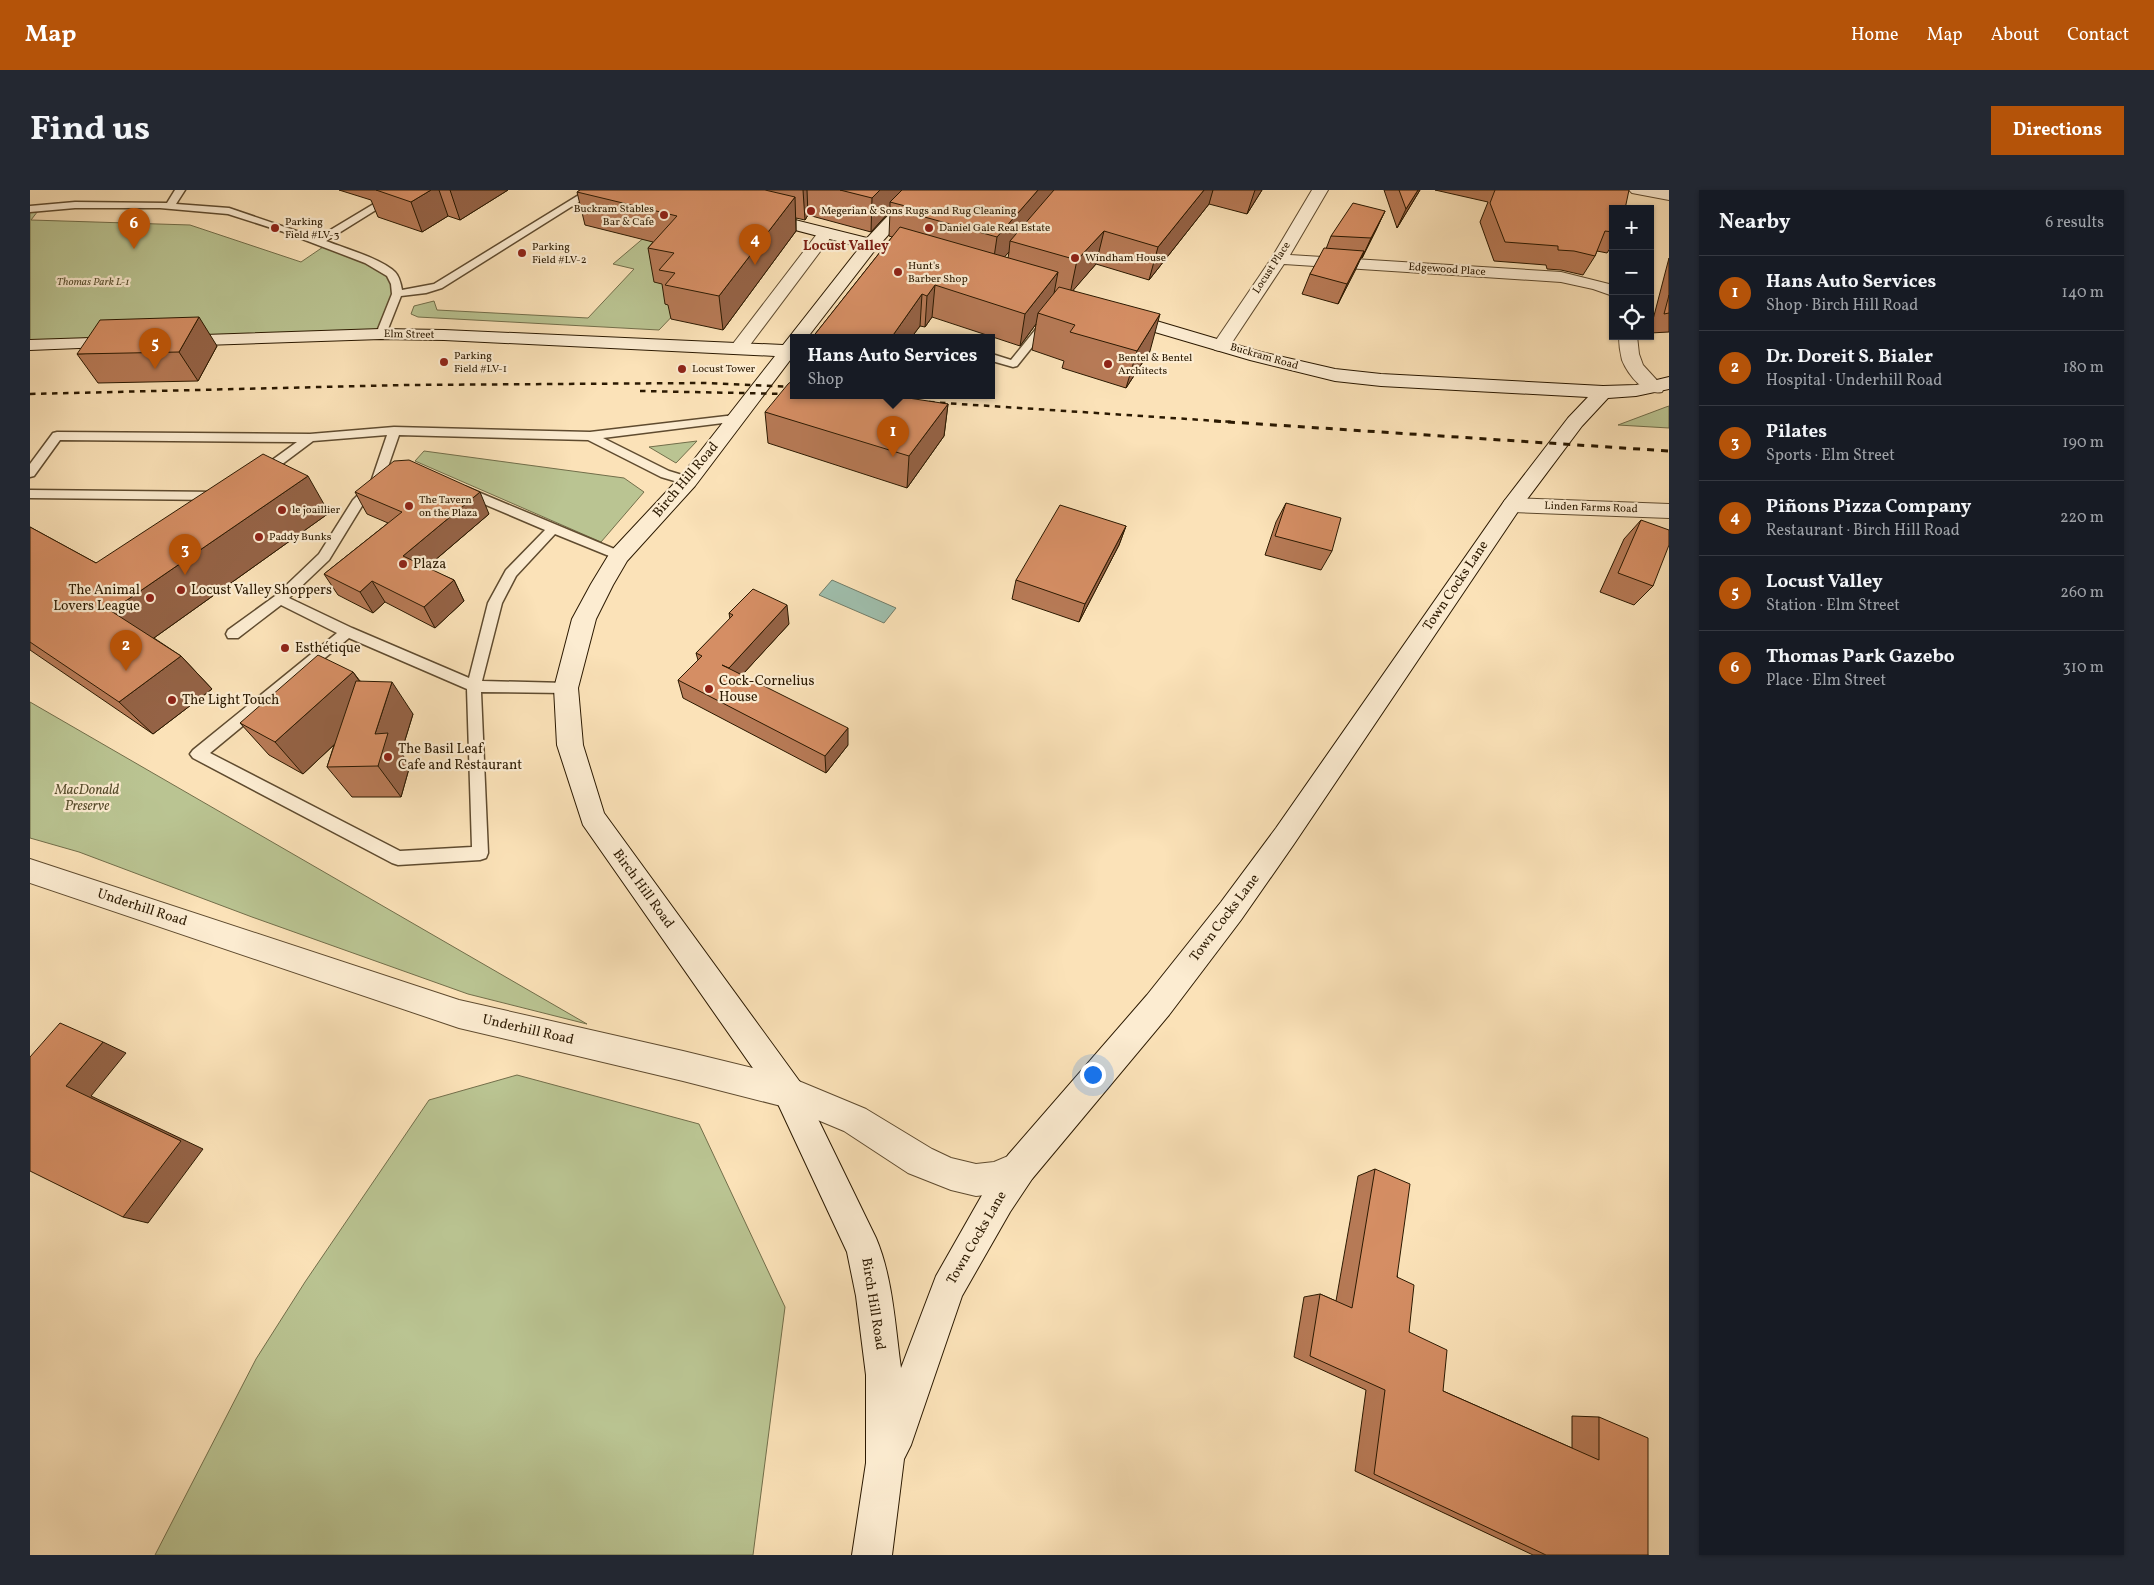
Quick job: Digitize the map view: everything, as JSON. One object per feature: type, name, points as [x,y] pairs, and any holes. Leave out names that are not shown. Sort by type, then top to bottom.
[{"type":"street","name":"Birch Hill Road","points":[[801,334],[871,244],[920,190]]},
{"type":"street","name":"Locust Place","points":[[1222,346],[1279,259],[1320,190]]},
{"type":"street","points":[[1637,190],[1669,195]]},
{"type":"street","points":[[740,210],[935,261]]},
{"type":"street","points":[[738,349],[826,233]]},
{"type":"street","name":"Edgewood Place","points":[[1279,259],[1562,277],[1598,284],[1609,289]]},
{"type":"street","name":"Buckram Road","points":[[1101,310],[1296,367],[1335,375],[1381,380],[1603,392],[1629,392],[1662,386]]},
{"type":"street","name":"Elm Street","points":[[160,341],[381,334],[444,335],[738,349],[790,344]]},
{"type":"street","points":[[1628,340],[1629,356],[1634,366],[1662,386]]},
{"type":"street","points":[[30,345],[141,341]]},
{"type":"street","name":"Birch Hill Road","points":[[790,348],[688,481],[619,556],[602,584],[584,619],[566,688],[570,745],[592,817],[789,1093],[864,1250],[873,1296],[884,1375],[885,1463]]},
{"type":"street","name":"Town Cocks Lane","points":[[885,1463],[948,1288],[998,1200],[1020,1167],[1158,1005],[1231,911],[1317,791],[1512,505],[1575,422],[1603,392]]},
{"type":"street","name":"Linden Farms Road","points":[[1512,505],[1669,511]]},
{"type":"street","name":"Underhill Road","points":[[30,871],[459,1014],[683,1066],[789,1093],[855,1120],[920,1161],[951,1174],[976,1180],[994,1178],[1020,1167]]},
{"type":"street","points":[[872,1555],[885,1463]]},
{"type":"lane","points":[[170,206],[180,190]]},
{"type":"lane","points":[[318,242],[403,190]]},
{"type":"lane","points":[[397,294],[426,290],[438,286],[593,190]]},
{"type":"lane","points":[[30,209],[75,205],[170,206],[228,211],[318,242],[368,260],[391,274],[396,284],[397,294],[381,334]]},
{"type":"lane","points":[[995,358],[1013,364],[1053,314]]},
{"type":"lane","points":[[30,474],[57,436],[310,438],[394,431],[590,436],[735,420]]},
{"type":"lane","points":[[233,634],[280,599],[324,557],[357,503],[377,484],[391,460],[394,431]]},
{"type":"lane","points":[[590,436],[664,474],[688,481]]},
{"type":"lane","points":[[247,484],[310,438]]},
{"type":"lane","points":[[448,484],[619,556]]},
{"type":"lane","points":[[30,494],[232,496]]},
{"type":"lane","points":[[347,632],[198,754],[398,858],[480,853],[474,686],[495,603],[511,572],[553,529]]},
{"type":"lane","points":[[280,599],[347,632],[474,686],[566,688]]},
{"type":"green space","name":"Thomas Park L-1","points":[[41,207],[31,220],[190,225],[301,262],[326,245],[391,274],[396,284],[381,334],[30,345],[30,209]]},
{"type":"green space","points":[[646,236],[672,247],[679,287],[665,304],[681,307],[659,330],[418,317],[411,314],[414,306],[434,301],[437,310],[588,318],[634,269],[613,264]]},
{"type":"green space","points":[[1669,406],[1669,428],[1618,425],[1666,407]]},
{"type":"green space","points":[[697,441],[676,463],[649,447]]},
{"type":"green space","points":[[424,451],[624,478],[644,492],[601,542],[415,461]]},
{"type":"green space","name":"MacDonald Preserve","points":[[30,702],[587,1024],[468,994],[252,917],[79,852],[30,838]]},
{"type":"green space","points":[[517,1075],[699,1124],[785,1307],[753,1555],[155,1555],[256,1359],[305,1282],[429,1100]]},
{"type":"shaded area","points":[[832,580],[896,608],[884,623],[819,595]]},
{"type":"building","points":[[376,190],[431,190],[411,202]]},
{"type":"building","points":[[580,190],[765,190],[795,197],[719,296],[665,285],[675,273],[659,270],[674,253],[648,248],[677,216],[577,192]]},
{"type":"building","points":[[840,190],[880,190],[872,198]]},
{"type":"building","points":[[902,190],[1038,190],[997,237],[910,213],[913,208],[890,202]]},
{"type":"building","points":[[1054,190],[1204,190],[1158,247],[1104,231],[1077,260],[1010,241]]},
{"type":"building","points":[[1399,190],[1418,190],[1406,209]]},
{"type":"building","points":[[1495,190],[1629,190],[1626,205],[1609,205],[1609,232],[1605,231],[1595,256],[1574,251],[1558,250],[1558,246],[1505,242],[1490,203]]},
{"type":"building","points":[[1353,203],[1385,211],[1371,238],[1331,236]]},
{"type":"building","points":[[900,227],[1058,272],[1025,314],[935,285],[927,296],[922,294],[894,334],[815,334]]},
{"type":"building","points":[[1324,248],[1364,251],[1347,284],[1310,274]]},
{"type":"building","points":[[1059,287],[1160,314],[1137,351],[1070,332],[1075,325],[1038,313]]},
{"type":"building","points":[[1669,295],[1669,313],[1664,314]]},
{"type":"building","points":[[199,317],[179,352],[77,354],[100,320]]},
{"type":"building","points":[[790,382],[790,399],[915,399],[948,404],[909,456],[765,412]]},
{"type":"building","points":[[263,454],[308,476],[111,611],[181,656],[119,702],[30,642],[30,527],[96,563]]},
{"type":"building","points":[[409,460],[480,492],[403,556],[454,580],[424,607],[372,581],[360,592],[324,574],[402,512],[355,492],[394,461]]},
{"type":"building","points":[[1286,503],[1341,518],[1332,551],[1275,536]]},
{"type":"building","points":[[1060,505],[1126,526],[1085,604],[1016,580]]},
{"type":"building","points":[[1641,520],[1669,530],[1669,545],[1653,586],[1618,573]]},
{"type":"building","points":[[753,589],[787,605],[729,668],[722,665],[848,728],[825,756],[678,680],[702,656],[696,653],[733,615],[729,613]]},
{"type":"building","points":[[318,655],[353,672],[275,742],[240,723]]},
{"type":"building","points":[[356,681],[392,682],[375,734],[388,733],[378,766],[327,767]]},
{"type":"building","points":[[60,1023],[103,1042],[66,1086],[181,1141],[123,1217],[30,1171],[30,1057]]},
{"type":"building","points":[[1375,1169],[1410,1184],[1397,1277],[1414,1285],[1409,1332],[1447,1350],[1443,1391],[1599,1460],[1599,1417],[1648,1438],[1648,1555],[1546,1555],[1374,1474],[1385,1390],[1310,1356],[1320,1294],[1352,1308]]},
{"type":"railway","points":[[30,394],[404,385],[706,383],[790,387]]},
{"type":"railway","points":[[640,391],[790,394]]},
{"type":"railway","points":[[929,402],[1233,422]]},
{"type":"railway","points":[[1214,421],[1669,451]]},
{"type":"place","name":"Megerian & Sons Rugs and Rug Cleaning","points":[[811,211]]},
{"type":"place","name":"Buckram Stables Bar & Cafe","points":[[664,215]]},
{"type":"place","name":"Parking Field #LV-3","points":[[275,228]]},
{"type":"place","name":"Daniel Gale Real Estate","points":[[929,228]]},
{"type":"place","name":"Thomas Park Gazebo","points":[[134,249]]},
{"type":"place","name":"Parking Field #LV-2","points":[[522,253]]},
{"type":"place","name":"Windham House","points":[[1075,258]]},
{"type":"place","name":"Piñons Pizza Company","points":[[755,265]]},
{"type":"place","name":"Hunt's Barber Shop","points":[[898,272]]},
{"type":"place","name":"Parking Field #LV-1","points":[[444,362]]},
{"type":"place","name":"Bentel & Bentel Architects","points":[[1108,364]]},
{"type":"place","name":"Locust Valley","points":[[155,369]]},
{"type":"place","name":"Locust Tower","points":[[682,369]]},
{"type":"place","name":"Hans Auto Services","points":[[893,457]]},
{"type":"place","name":"The Tavern on the Plaza","points":[[409,506]]},
{"type":"place","name":"le joaillier","points":[[282,510]]},
{"type":"place","name":"Paddy Bunks","points":[[259,537]]},
{"type":"place","name":"Plaza","points":[[403,564]]},
{"type":"place","name":"Pilates","points":[[185,575]]},
{"type":"place","name":"Locust Valley Shoppers","points":[[181,590]]},
{"type":"place","name":"The Animal Lovers League","points":[[150,598]]},
{"type":"place","name":"Esthétique","points":[[285,648]]},
{"type":"place","name":"Dr. Doreit S. Bialer","points":[[126,671]]},
{"type":"place","name":"Cock-Cornelius House","points":[[709,689]]},
{"type":"place","name":"The Light Touch","points":[[172,700]]},
{"type":"place","name":"The Basil Leaf Cafe and Restaurant","points":[[388,757]]},
{"type":"district","name":"Locust Valley","points":[[846,246]]}]
